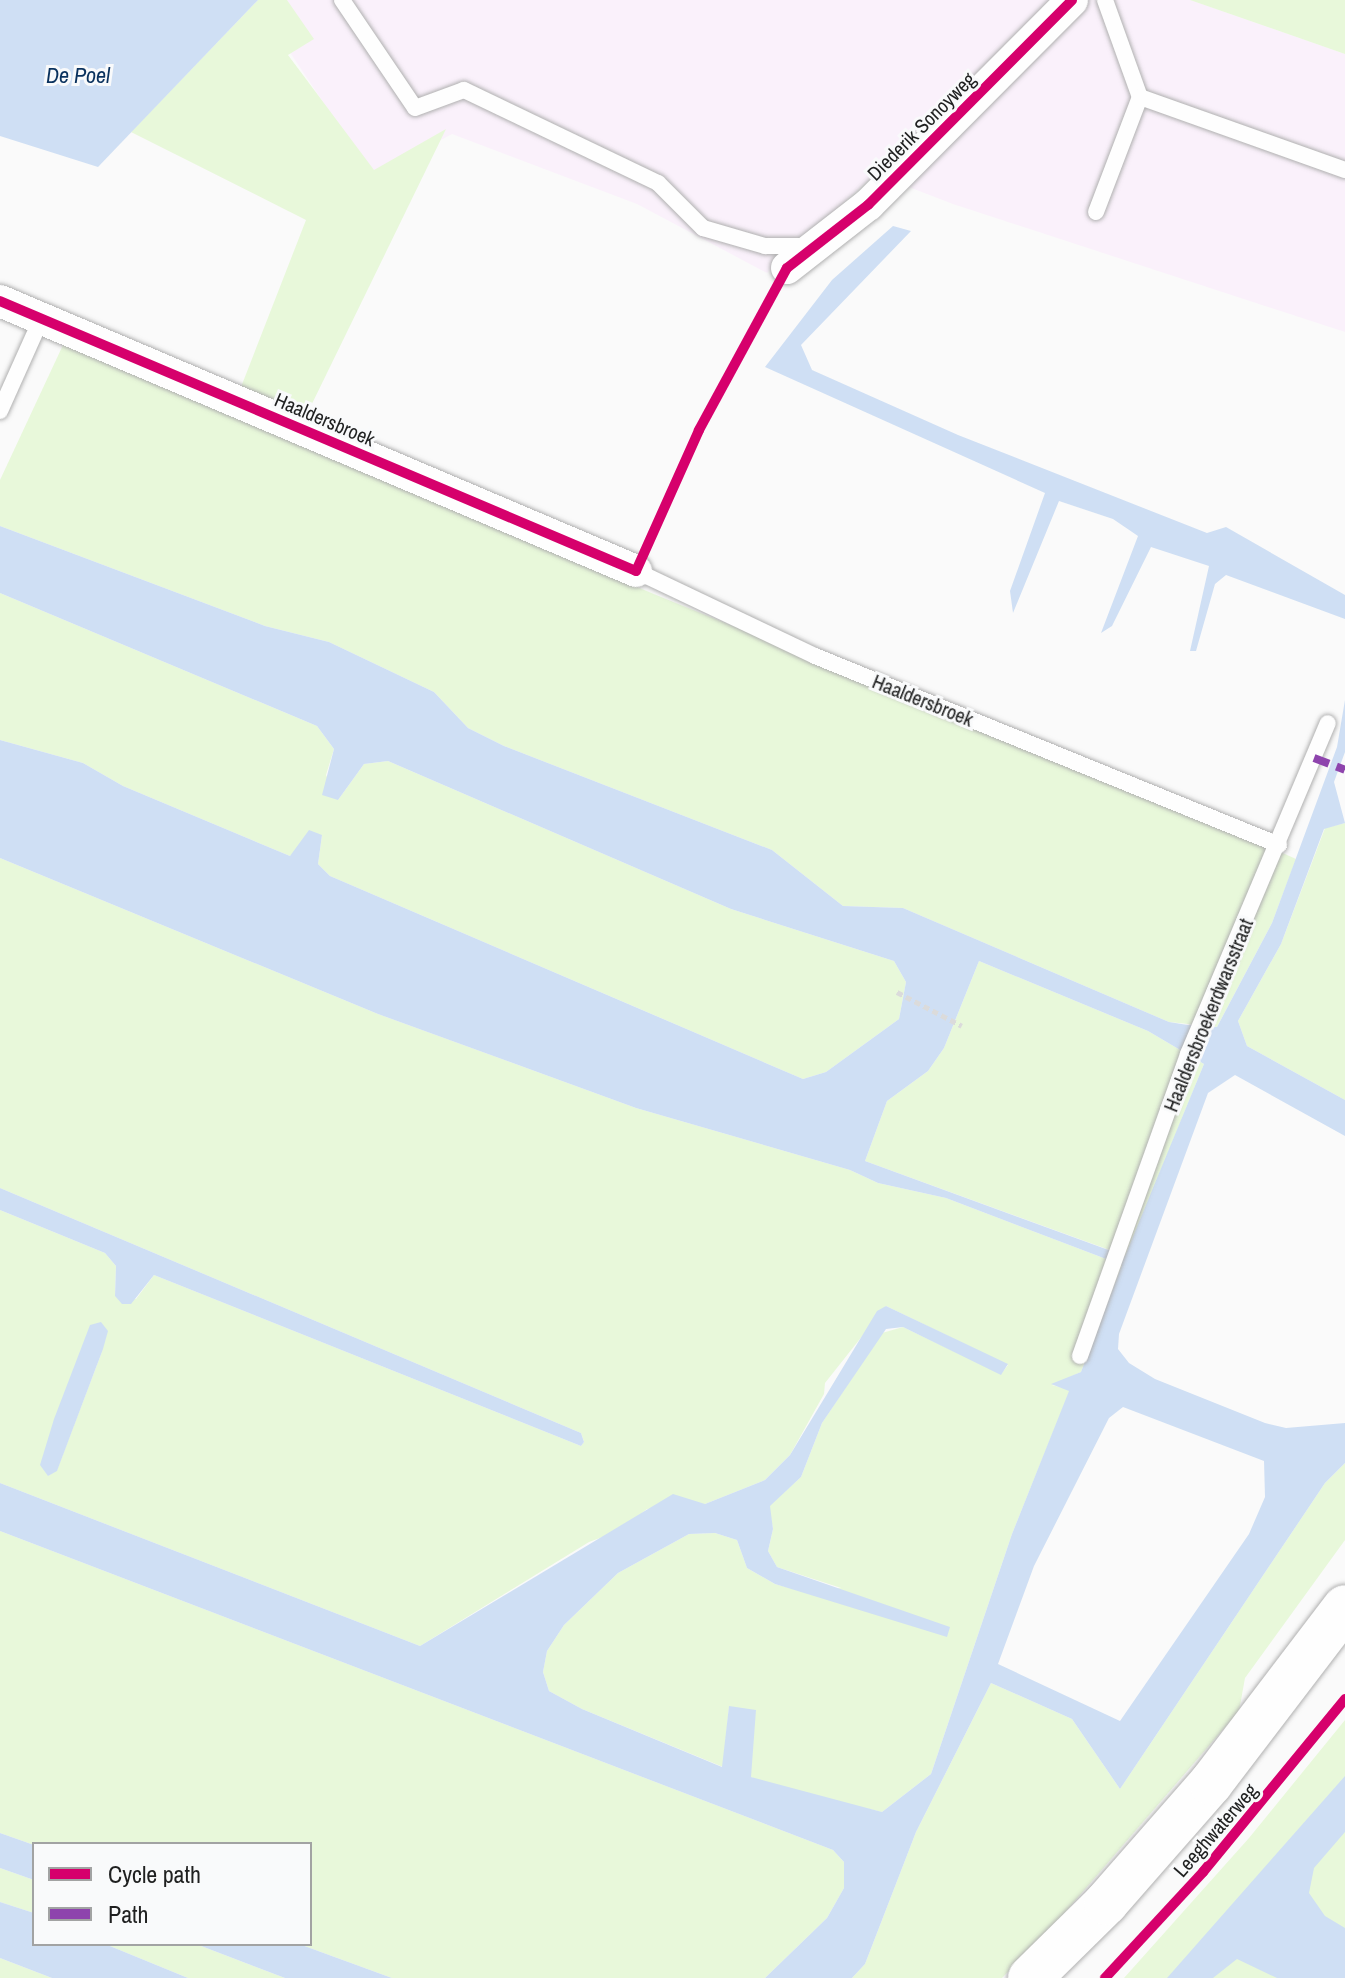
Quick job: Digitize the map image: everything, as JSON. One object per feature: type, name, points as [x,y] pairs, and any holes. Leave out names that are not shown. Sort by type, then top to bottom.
[{"type":"main road","name":"Leeghwaterweg","points":[[1030,1978],[1106,1903],[1211,1783],[1345,1607]]},
{"type":"street","name":"Diederik Sonoyweg","points":[[787,268],[868,205],[1072,0]]},
{"type":"street","name":"Haaldersbroek","points":[[0,301],[636,571]]},
{"type":"lane","points":[[342,0],[415,108],[464,90],[658,183],[703,228],[765,246],[814,246]]},
{"type":"lane","points":[[1096,212],[1140,97],[1105,0]]},
{"type":"lane","points":[[1140,97],[1345,170]]},
{"type":"lane","points":[[0,411],[42,317]]},
{"type":"lane","name":"Haaldersbroek","points":[[636,571],[815,656],[1279,845]]},
{"type":"lane","name":"Haaldersbroekerdwarsstraat","points":[[1080,1356],[1188,1054],[1328,723]]},
{"type":"path","points":[[897,992],[962,1026]]},
{"type":"shaded area","points":[[255,0],[1190,0],[1345,54],[1345,332],[953,204],[875,174],[767,273],[637,204],[452,134],[373,177]]},
{"type":"green space","points":[[258,0],[287,0],[314,39],[288,55],[374,170],[446,129],[307,414],[241,387],[306,220],[131,132]]},
{"type":"green space","points":[[1190,0],[1345,0],[1345,54]]},
{"type":"green space","points":[[63,345],[661,597],[1173,803],[1296,859],[1272,923],[1217,1027],[1169,1022],[903,908],[843,906],[772,850],[504,746],[468,728],[434,692],[329,642],[265,626],[0,526],[0,480]]},
{"type":"green space","points":[[0,593],[317,726],[334,749],[326,775],[338,800],[364,764],[388,761],[731,909],[894,961],[906,982],[899,1019],[826,1072],[803,1079],[330,876],[318,864],[322,835],[290,856],[123,786],[83,763],[0,740]]},
{"type":"green space","points":[[1345,823],[1345,1100],[1247,1046],[1238,1021],[1281,944],[1325,828]]},
{"type":"green space","points":[[0,858],[378,1014],[636,1108],[850,1170],[878,1183],[946,1198],[1122,1265],[1081,1372],[1052,1385],[1070,1390],[1012,1534],[931,1774],[882,1812],[778,1788],[751,1777],[729,1707],[723,1767],[582,1709],[549,1691],[543,1672],[547,1651],[564,1625],[618,1573],[689,1534],[715,1533],[737,1540],[747,1568],[775,1584],[800,1591],[841,1588],[777,1567],[768,1551],[773,1529],[769,1506],[801,1477],[822,1423],[882,1333],[903,1327],[1001,1374],[1008,1365],[886,1306],[825,1383],[824,1394],[790,1455],[765,1480],[705,1504],[647,1509],[619,1531],[589,1542],[420,1646],[0,1483],[0,1210],[105,1253],[116,1266],[115,1296],[136,1299],[154,1275],[581,1446],[584,1442],[581,1433],[0,1188]],"holes":[[[103,1349],[57,1470],[48,1476]]]},
{"type":"green space","points":[[979,961],[1148,1031],[1204,1064],[1126,1256],[865,1161],[887,1101],[928,1071],[944,1048]]},
{"type":"green space","points":[[1345,1463],[1345,1540],[1245,1678],[1239,1711],[1061,1917],[1002,1978],[852,1978],[865,1964],[916,1832],[991,1683],[1072,1719],[1120,1789],[1325,1483]]},
{"type":"green space","points":[[0,1531],[833,1850],[844,1862],[844,1888],[827,1918],[765,1978],[392,1978],[304,1946],[312,1946],[312,1842],[32,1844],[0,1833]]},
{"type":"green space","points":[[1345,1720],[1345,1978],[1124,1978],[1249,1838]]},
{"type":"green space","points":[[0,1868],[32,1879],[32,1912],[0,1902]]},
{"type":"green space","points":[[110,1946],[201,1946],[285,1978],[188,1978]]},
{"type":"green space","points":[[0,1958],[52,1978],[0,1978]]},
{"type":"water","name":"De Poel","points":[[0,0],[258,0],[98,167],[0,136]]},
{"type":"water","points":[[893,226],[911,231],[801,345],[812,370],[958,435],[1207,533],[1226,527],[1345,595],[1345,619],[1226,575],[1215,584],[1196,651],[1190,651],[1209,566],[1151,547],[1112,626],[1101,633],[1138,536],[1113,519],[1059,501],[1013,613],[1010,591],[1045,493],[765,367],[832,280]]},
{"type":"water","points":[[0,526],[265,626],[329,642],[434,692],[468,728],[504,746],[772,850],[843,906],[903,908],[1169,1022],[1188,1025],[1217,1027],[1272,923],[1337,747],[1345,700],[1345,752],[1334,782],[1345,823],[1324,829],[1281,944],[1238,1021],[1247,1046],[1345,1100],[1345,1136],[1235,1075],[1208,1093],[1119,1334],[1118,1349],[1129,1363],[1155,1379],[1265,1423],[1286,1428],[1345,1423],[1345,1463],[1325,1483],[1120,1789],[1072,1719],[991,1683],[916,1832],[865,1964],[852,1978],[765,1978],[827,1918],[844,1888],[844,1862],[833,1850],[0,1531],[0,1483],[420,1646],[673,1494],[705,1504],[765,1480],[790,1455],[877,1311],[886,1306],[1008,1364],[1001,1375],[903,1327],[886,1329],[822,1423],[801,1477],[770,1506],[773,1529],[768,1551],[777,1567],[950,1627],[947,1637],[775,1584],[747,1568],[737,1540],[715,1533],[689,1534],[618,1573],[564,1625],[547,1651],[543,1672],[549,1691],[582,1709],[722,1767],[729,1706],[756,1710],[751,1777],[882,1812],[931,1774],[1012,1534],[1069,1391],[1051,1384],[1081,1372],[1122,1265],[946,1198],[878,1183],[850,1170],[636,1108],[378,1014],[0,858],[0,740],[83,763],[123,786],[290,856],[309,830],[322,835],[318,864],[330,876],[803,1079],[826,1072],[899,1019],[906,982],[894,961],[731,909],[388,761],[364,764],[338,800],[322,795],[334,749],[317,726],[0,593]],"holes":[[[979,961],[1148,1031],[1204,1064],[1125,1256],[865,1161],[887,1101],[928,1071],[944,1048]],[[1123,1407],[1264,1461],[1265,1497],[1249,1534],[1120,1721],[998,1664],[1034,1566],[1109,1418]]]},
{"type":"water","points":[[0,1188],[581,1433],[584,1442],[581,1446],[154,1275],[131,1304],[122,1304],[115,1296],[116,1266],[105,1253],[0,1210]]},
{"type":"water","points":[[101,1322],[108,1331],[103,1349],[57,1471],[48,1476],[40,1465],[54,1419],[90,1325]]},
{"type":"water","points":[[1345,1776],[1345,1832],[1314,1868],[1309,1893],[1325,1916],[1345,1928],[1345,1978],[1277,1978],[1237,1959],[1213,1978],[1167,1978]]},
{"type":"water","points":[[0,1833],[32,1844],[32,1879],[0,1868]]},
{"type":"water","points":[[0,1902],[32,1912],[32,1946],[110,1946],[188,1978],[52,1978],[0,1958]]},
{"type":"water","points":[[201,1946],[304,1946],[392,1978],[285,1978]]},
{"type":"marked path","points":[[1314,758],[1345,770]]},
{"type":"cycle path","points":[[0,301],[636,571],[699,430],[787,268],[868,205],[1072,0]]},
{"type":"cycle path","points":[[1105,1978],[1203,1872],[1345,1699]]}]
